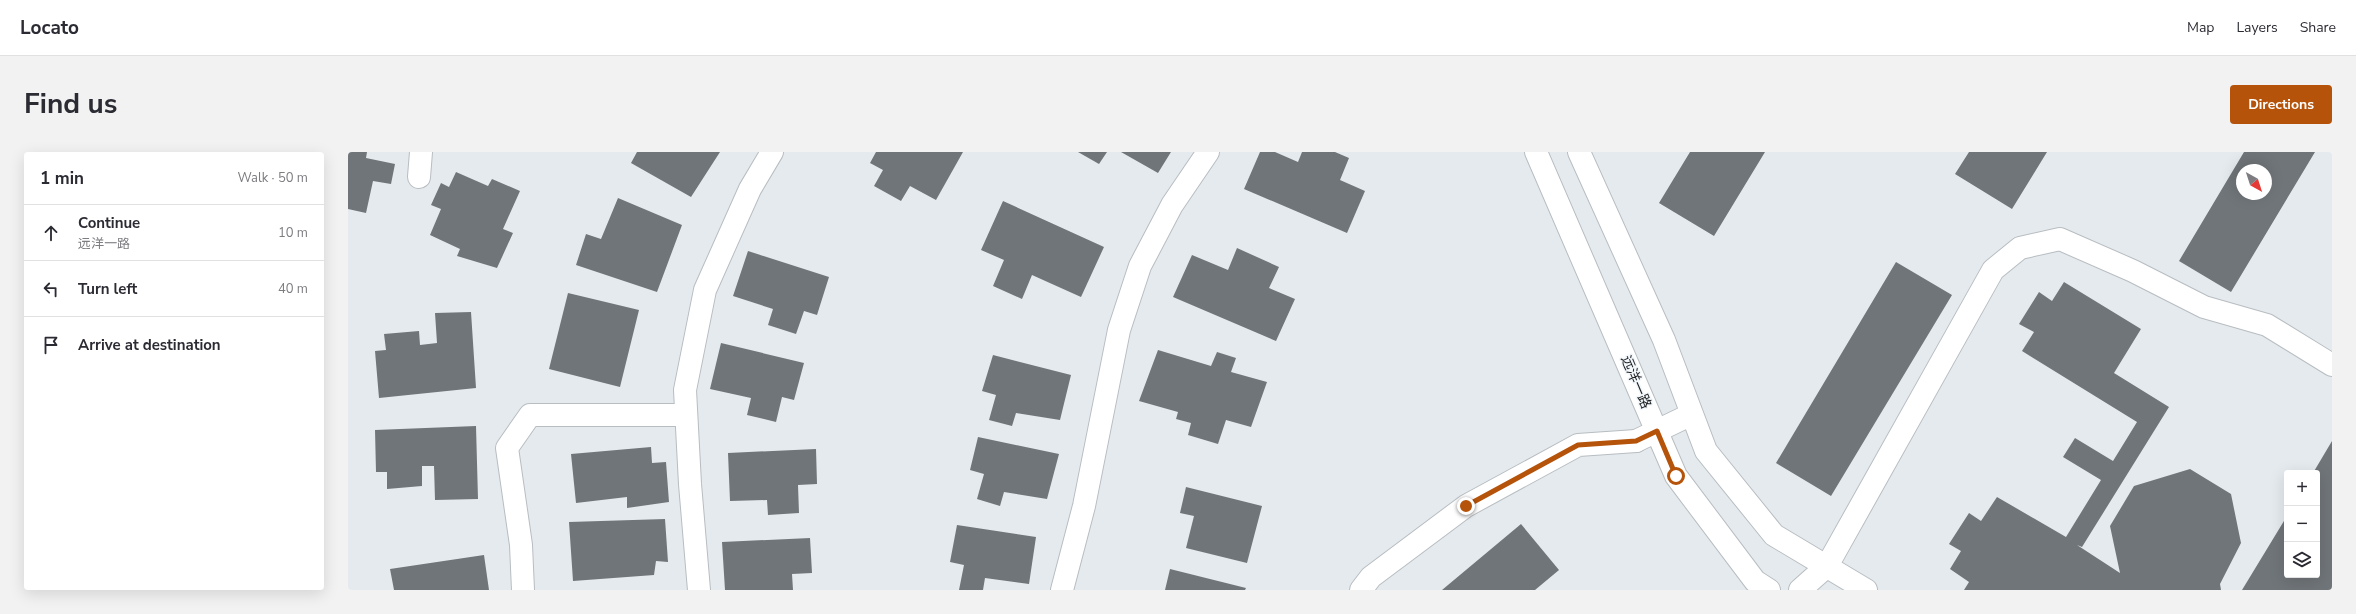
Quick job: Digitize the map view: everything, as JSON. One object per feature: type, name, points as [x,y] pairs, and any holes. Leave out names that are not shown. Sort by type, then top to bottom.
[{"type":"street","points":[[419,177],[421,152]]},
{"type":"street","points":[[699,590],[685,390],[705,290],[750,189],[772,152]]},
{"type":"street","points":[[1062,590],[1084,506],[1119,330],[1140,266],[1172,206],[1208,152]]},
{"type":"street","name":"远洋一路","points":[[1536,152],[1676,476],[1755,581],[1769,590]]},
{"type":"street","points":[[1580,152],[1664,340],[1706,451],[1774,534],[1866,590]]},
{"type":"street","points":[[1800,590],[1827,566],[1994,270],[2020,248],[2060,239],[2133,271],[2204,307],[2267,325],[2332,365]]},
{"type":"street","points":[[1361,590],[1371,577],[1466,506],[1578,445],[1636,441],[1692,414]]},
{"type":"street","points":[[522,590],[521,545],[508,448],[530,415],[686,415]]},
{"type":"building","points":[[348,152],[367,152],[366,158],[395,164],[391,184],[373,181],[366,213],[348,209]]},
{"type":"building","points":[[637,152],[720,152],[691,197],[631,163]]},
{"type":"building","points":[[876,152],[963,152],[936,200],[910,186],[901,201],[874,186],[883,170],[870,163]]},
{"type":"building","points":[[1078,152],[1107,152],[1099,164]]},
{"type":"building","points":[[1121,152],[1171,152],[1158,173]]},
{"type":"building","points":[[1260,152],[1275,152],[1298,162],[1302,152],[1335,152],[1349,158],[1340,180],[1365,191],[1347,233],[1244,189]]},
{"type":"building","points":[[1690,152],[1765,152],[1714,236],[1659,203]]},
{"type":"building","points":[[1969,152],[2047,152],[2012,209],[1955,174]]},
{"type":"building","points":[[2244,152],[2315,152],[2231,292],[2179,261],[2236,165],[2236,200],[2272,200],[2272,164],[2237,164]]},
{"type":"building","points":[[456,172],[488,186],[492,179],[520,191],[503,229],[513,233],[497,268],[457,256],[460,249],[430,235],[441,209],[431,205],[441,183],[449,187]]},
{"type":"building","points":[[618,198],[682,225],[657,292],[576,265],[586,234],[601,239]]},
{"type":"building","points":[[1003,201],[1104,247],[1081,297],[1032,275],[1022,299],[993,286],[1004,260],[981,250]]},
{"type":"building","points":[[1237,248],[1279,267],[1269,288],[1295,299],[1276,341],[1173,297],[1192,255],[1228,270]]},
{"type":"building","points":[[748,251],[829,277],[817,315],[804,311],[796,334],[768,325],[773,309],[733,296]]},
{"type":"building","points":[[1896,262],[1952,295],[1831,496],[1776,463]]},
{"type":"building","points":[[2064,282],[2141,329],[2114,373],[2169,407],[2082,547],[2077,545],[2120,573],[2110,526],[2134,486],[2190,469],[2231,494],[2241,543],[2220,584],[2221,590],[1964,590],[1969,582],[1950,569],[1961,551],[1949,544],[1969,513],[1981,521],[1997,497],[2066,537],[2101,480],[2063,457],[2075,438],[2113,461],[2137,422],[2022,351],[2034,332],[2019,324],[2039,292],[2052,301]]},
{"type":"building","points":[[568,293],[639,310],[620,387],[549,369]]},
{"type":"building","points":[[471,312],[476,388],[379,398],[375,351],[386,350],[384,334],[419,331],[420,345],[437,343],[435,313]]},
{"type":"building","points":[[721,343],[804,363],[794,400],[782,397],[776,422],[747,415],[751,398],[710,389]]},
{"type":"building","points":[[1158,350],[1211,366],[1217,352],[1236,358],[1231,372],[1267,382],[1251,427],[1226,420],[1218,444],[1188,435],[1191,423],[1176,419],[1178,412],[1139,401]]},
{"type":"building","points":[[993,355],[1071,375],[1060,420],[1016,413],[1012,426],[989,420],[996,395],[982,391]]},
{"type":"building","points":[[476,426],[478,499],[435,500],[434,466],[422,466],[422,486],[387,489],[387,472],[376,472],[375,430]]},
{"type":"building","points":[[978,437],[1059,454],[1047,499],[1004,492],[1000,506],[977,499],[984,474],[970,470]]},
{"type":"building","points":[[2332,441],[2332,590],[2242,590],[2284,521],[2284,578],[2320,578],[2320,470],[2315,470]]},
{"type":"building","points":[[651,447],[652,463],[666,462],[669,502],[627,508],[627,497],[576,503],[571,454]]},
{"type":"building","points":[[816,449],[817,484],[798,485],[799,513],[768,515],[767,500],[730,501],[728,453]]},
{"type":"building","points":[[1186,487],[1262,506],[1247,563],[1186,548],[1194,516],[1180,513]]},
{"type":"building","points":[[665,519],[668,562],[656,561],[654,575],[573,581],[569,522]]},
{"type":"building","points":[[1521,524],[1559,570],[1535,590],[1442,590]]},
{"type":"building","points":[[957,525],[1036,537],[1029,584],[985,578],[983,590],[959,590],[964,565],[950,562]]},
{"type":"building","points":[[810,538],[812,573],[792,574],[793,590],[725,590],[722,542]]},
{"type":"building","points":[[484,555],[489,590],[394,590],[390,569]]},
{"type":"building","points":[[1170,569],[1246,588],[1245,590],[1165,590]]},
{"type":"route","points":[[1466,506],[1578,445],[1636,441],[1657,431],[1676,476]]}]
